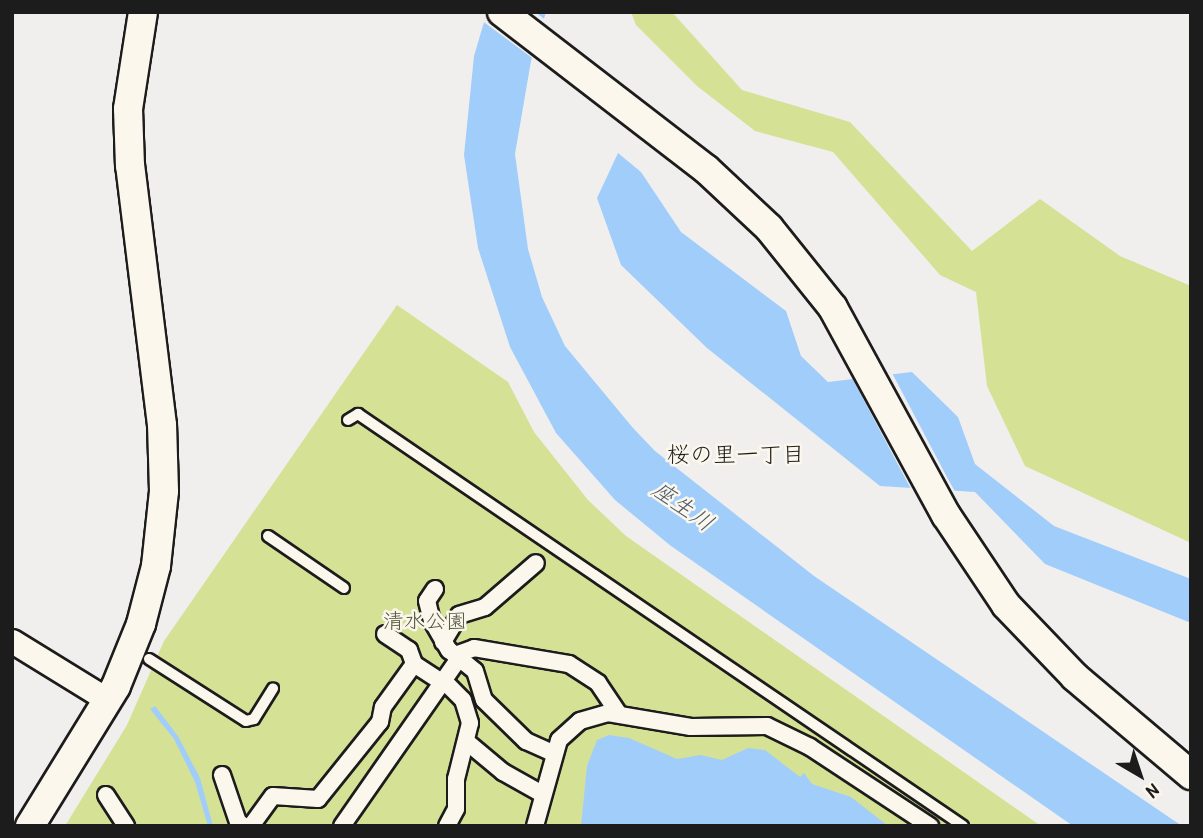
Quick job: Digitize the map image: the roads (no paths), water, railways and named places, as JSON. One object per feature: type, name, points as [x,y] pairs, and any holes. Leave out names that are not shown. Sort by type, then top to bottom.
[{"type":"street","points":[[30,826],[108,700],[141,624],[156,566],[164,491],[162,425],[128,120],[132,66],[143,12]]},
{"type":"street","points":[[502,12],[706,169],[769,228],[832,308],[985,577],[1030,633],[1075,677],[1191,775]]},
{"type":"street","points":[[443,642],[459,615],[485,607],[536,563]]},
{"type":"street","points":[[435,589],[428,608],[443,642],[475,671],[484,700],[504,723],[534,747],[553,752]]},
{"type":"street","points":[[385,634],[410,650],[414,664],[442,681],[469,712],[467,742],[456,779],[450,820],[468,826]]},
{"type":"street","points":[[12,641],[108,700]]},
{"type":"street","points":[[342,826],[457,656],[474,648],[569,664],[598,683],[619,714]]},
{"type":"street","points":[[222,775],[242,825],[272,796],[318,799],[380,722],[383,707],[414,664]]},
{"type":"street","points":[[535,826],[553,752],[559,740],[580,721],[619,714],[691,727],[766,726],[810,747],[930,826]]},
{"type":"street","points":[[368,738],[391,754]]},
{"type":"street","points":[[467,742],[503,772],[542,794]]},
{"type":"street","points":[[106,795],[126,826]]},
{"type":"lane","points":[[348,420],[358,414],[963,826]]},
{"type":"lane","points":[[268,536],[344,588]]},
{"type":"lane","points":[[149,659],[246,721],[254,719],[272,689]]},
{"type":"water","name":"座生川","points":[[487,12],[546,12],[531,61],[515,154],[528,249],[542,297],[565,346],[633,428],[655,451],[814,576],[1182,826],[1073,826],[671,546],[615,500],[556,433],[510,347],[478,248],[464,155],[474,56]]},
{"type":"water","points":[[618,153],[641,172],[681,232],[786,311],[801,356],[828,382],[912,372],[958,417],[975,464],[1054,526],[1191,579],[1191,623],[1045,564],[975,492],[880,486],[707,348],[621,265],[597,198]]},
{"type":"water","points":[[155,706],[178,736],[200,778],[213,826],[208,826],[195,782],[174,739],[150,709]]},
{"type":"water","points":[[609,735],[629,738],[677,759],[701,755],[722,760],[748,748],[765,750],[800,777],[804,773],[812,784],[851,797],[888,826],[581,826],[587,766],[597,740]]},
{"type":"district","name":"桜の里一丁目","points":[[736,454]]},
{"type":"park label","name":"清水公園","points":[[425,621]]}]
